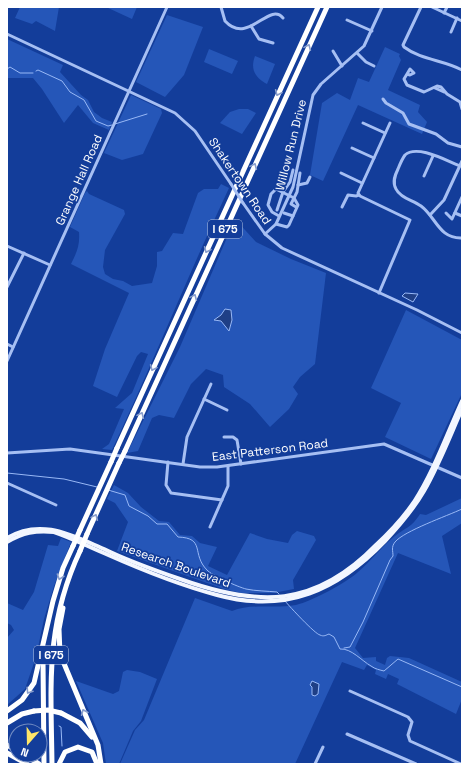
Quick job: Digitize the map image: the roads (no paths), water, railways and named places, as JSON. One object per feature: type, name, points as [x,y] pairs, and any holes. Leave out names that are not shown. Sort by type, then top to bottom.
[{"type":"highway","name":"I 675","points":[[40,764],[44,738],[42,668],[47,627],[57,585],[117,448],[318,7]]},
{"type":"highway","name":"I 675","points":[[52,764],[51,659],[58,614],[72,569],[124,451],[327,7]]},
{"type":"highway","points":[[72,569],[59,625],[59,646],[62,660],[99,748],[100,763]]},
{"type":"highway","points":[[7,711],[22,700],[33,686],[47,627]]},
{"type":"highway","points":[[51,680],[55,764]]},
{"type":"highway","points":[[7,723],[22,714],[34,711],[48,710],[61,712],[76,720],[88,731],[97,746],[100,763]]},
{"type":"highway","points":[[58,764],[65,752],[78,747],[92,752],[100,763]]},
{"type":"highway","points":[[7,754],[24,764]]},
{"type":"highway","points":[[7,754],[27,764]]},
{"type":"main road","name":"Research Boulevard","points":[[7,542],[26,533],[42,531],[54,532],[146,571],[216,595],[246,601],[306,595],[343,578],[367,560],[401,524],[425,490],[434,465],[462,402]]},
{"type":"main road","name":"Research Boulevard","points":[[434,465],[462,409]]},
{"type":"main road","name":"Research Boulevard","points":[[7,538],[29,529],[54,529],[141,565],[196,585],[242,597],[276,599]]},
{"type":"street","name":"Grange Hall Road","points":[[7,361],[167,7]]},
{"type":"street","points":[[221,7],[224,18],[230,26],[242,29],[251,26],[272,14],[280,15],[284,18]]},
{"type":"street","name":"Willow Run Drive","points":[[265,234],[276,224],[295,180],[312,98],[319,86],[366,44],[382,7]]},
{"type":"street","points":[[421,7],[403,45],[405,49],[462,70]]},
{"type":"street","points":[[432,7],[462,21]]},
{"type":"street","points":[[444,13],[447,7]]},
{"type":"street","points":[[451,32],[457,18]]},
{"type":"street","points":[[347,20],[372,31]]},
{"type":"street","points":[[251,26],[259,39],[273,43]]},
{"type":"street","name":"Shakertown Road","points":[[7,34],[175,113],[188,123],[265,234],[284,249],[379,293],[462,334]]},
{"type":"street","points":[[333,52],[342,66]]},
{"type":"street","points":[[357,53],[366,62],[374,66]]},
{"type":"street","points":[[407,74],[404,80],[407,85],[424,92],[437,86],[441,86],[444,92],[458,100],[462,109]]},
{"type":"street","points":[[383,99],[386,103],[403,113],[409,124],[432,132],[448,143],[462,147]]},
{"type":"street","points":[[363,123],[385,133]]},
{"type":"street","points":[[359,195],[362,183],[390,123]]},
{"type":"street","points":[[352,148],[374,158]]},
{"type":"street","points":[[460,166],[417,151],[408,153],[403,159],[394,180],[394,186],[399,194],[420,205],[445,234],[453,238],[462,238]]},
{"type":"street","points":[[424,176],[433,156]]},
{"type":"street","points":[[430,215],[444,200],[462,161]]},
{"type":"street","points":[[277,210],[284,192],[288,188],[293,170]]},
{"type":"street","points":[[279,216],[270,210],[268,200],[276,189],[282,172]]},
{"type":"street","points":[[296,207],[291,204],[294,198],[300,173]]},
{"type":"street","points":[[341,173],[362,183]]},
{"type":"street","points":[[298,184],[308,184],[310,177]]},
{"type":"street","points":[[276,189],[294,198],[298,205],[287,227],[276,224]]},
{"type":"street","points":[[342,207],[348,195],[359,195],[408,218],[410,221],[379,293]]},
{"type":"street","points":[[446,213],[452,219],[462,197]]},
{"type":"street","points":[[284,213],[293,216]]},
{"type":"street","points":[[455,213],[462,216]]},
{"type":"street","points":[[7,246],[50,265]]},
{"type":"street","points":[[7,287],[24,253]]},
{"type":"street","points":[[7,344],[13,347]]},
{"type":"street","points":[[183,464],[187,437],[211,384]]},
{"type":"street","points":[[204,399],[227,410]]},
{"type":"street","points":[[224,437],[233,437],[237,440],[241,464]]},
{"type":"street","name":"East Patterson Road","points":[[7,453],[70,449],[208,467],[228,466],[384,444],[462,478]]},
{"type":"street","points":[[168,462],[166,485],[171,493],[222,500]]},
{"type":"street","points":[[210,527],[228,484],[228,466]]},
{"type":"street","points":[[7,483],[56,505]]},
{"type":"street","points":[[350,691],[408,717],[412,722],[408,735],[410,741],[461,764]]},
{"type":"street","points":[[347,734],[416,764]]},
{"type":"street","points":[[316,764],[323,747]]},
{"type":"waterway","points":[[7,69],[10,67],[20,73],[33,73]]},
{"type":"waterway","points":[[36,71],[38,70],[62,81],[70,92],[84,100],[96,121],[108,126],[112,125]]},
{"type":"waterway","points":[[115,124],[147,114]]},
{"type":"waterway","points":[[7,473],[64,479],[97,487]]},
{"type":"waterway","points":[[108,490],[125,495],[129,506],[148,516],[157,524],[167,524],[178,537],[192,540],[197,548],[202,564],[209,572],[246,589],[277,592],[279,594]]},
{"type":"waterway","points":[[344,648],[350,647],[363,622],[393,556],[393,547],[395,542],[407,533],[462,509]]},
{"type":"waterway","points":[[285,601],[313,630],[323,636],[329,634],[334,637],[340,649],[344,649],[352,653],[374,668],[384,671],[398,659],[462,687]]},
{"type":"waterway","points":[[59,726],[61,727],[62,746]]}]
